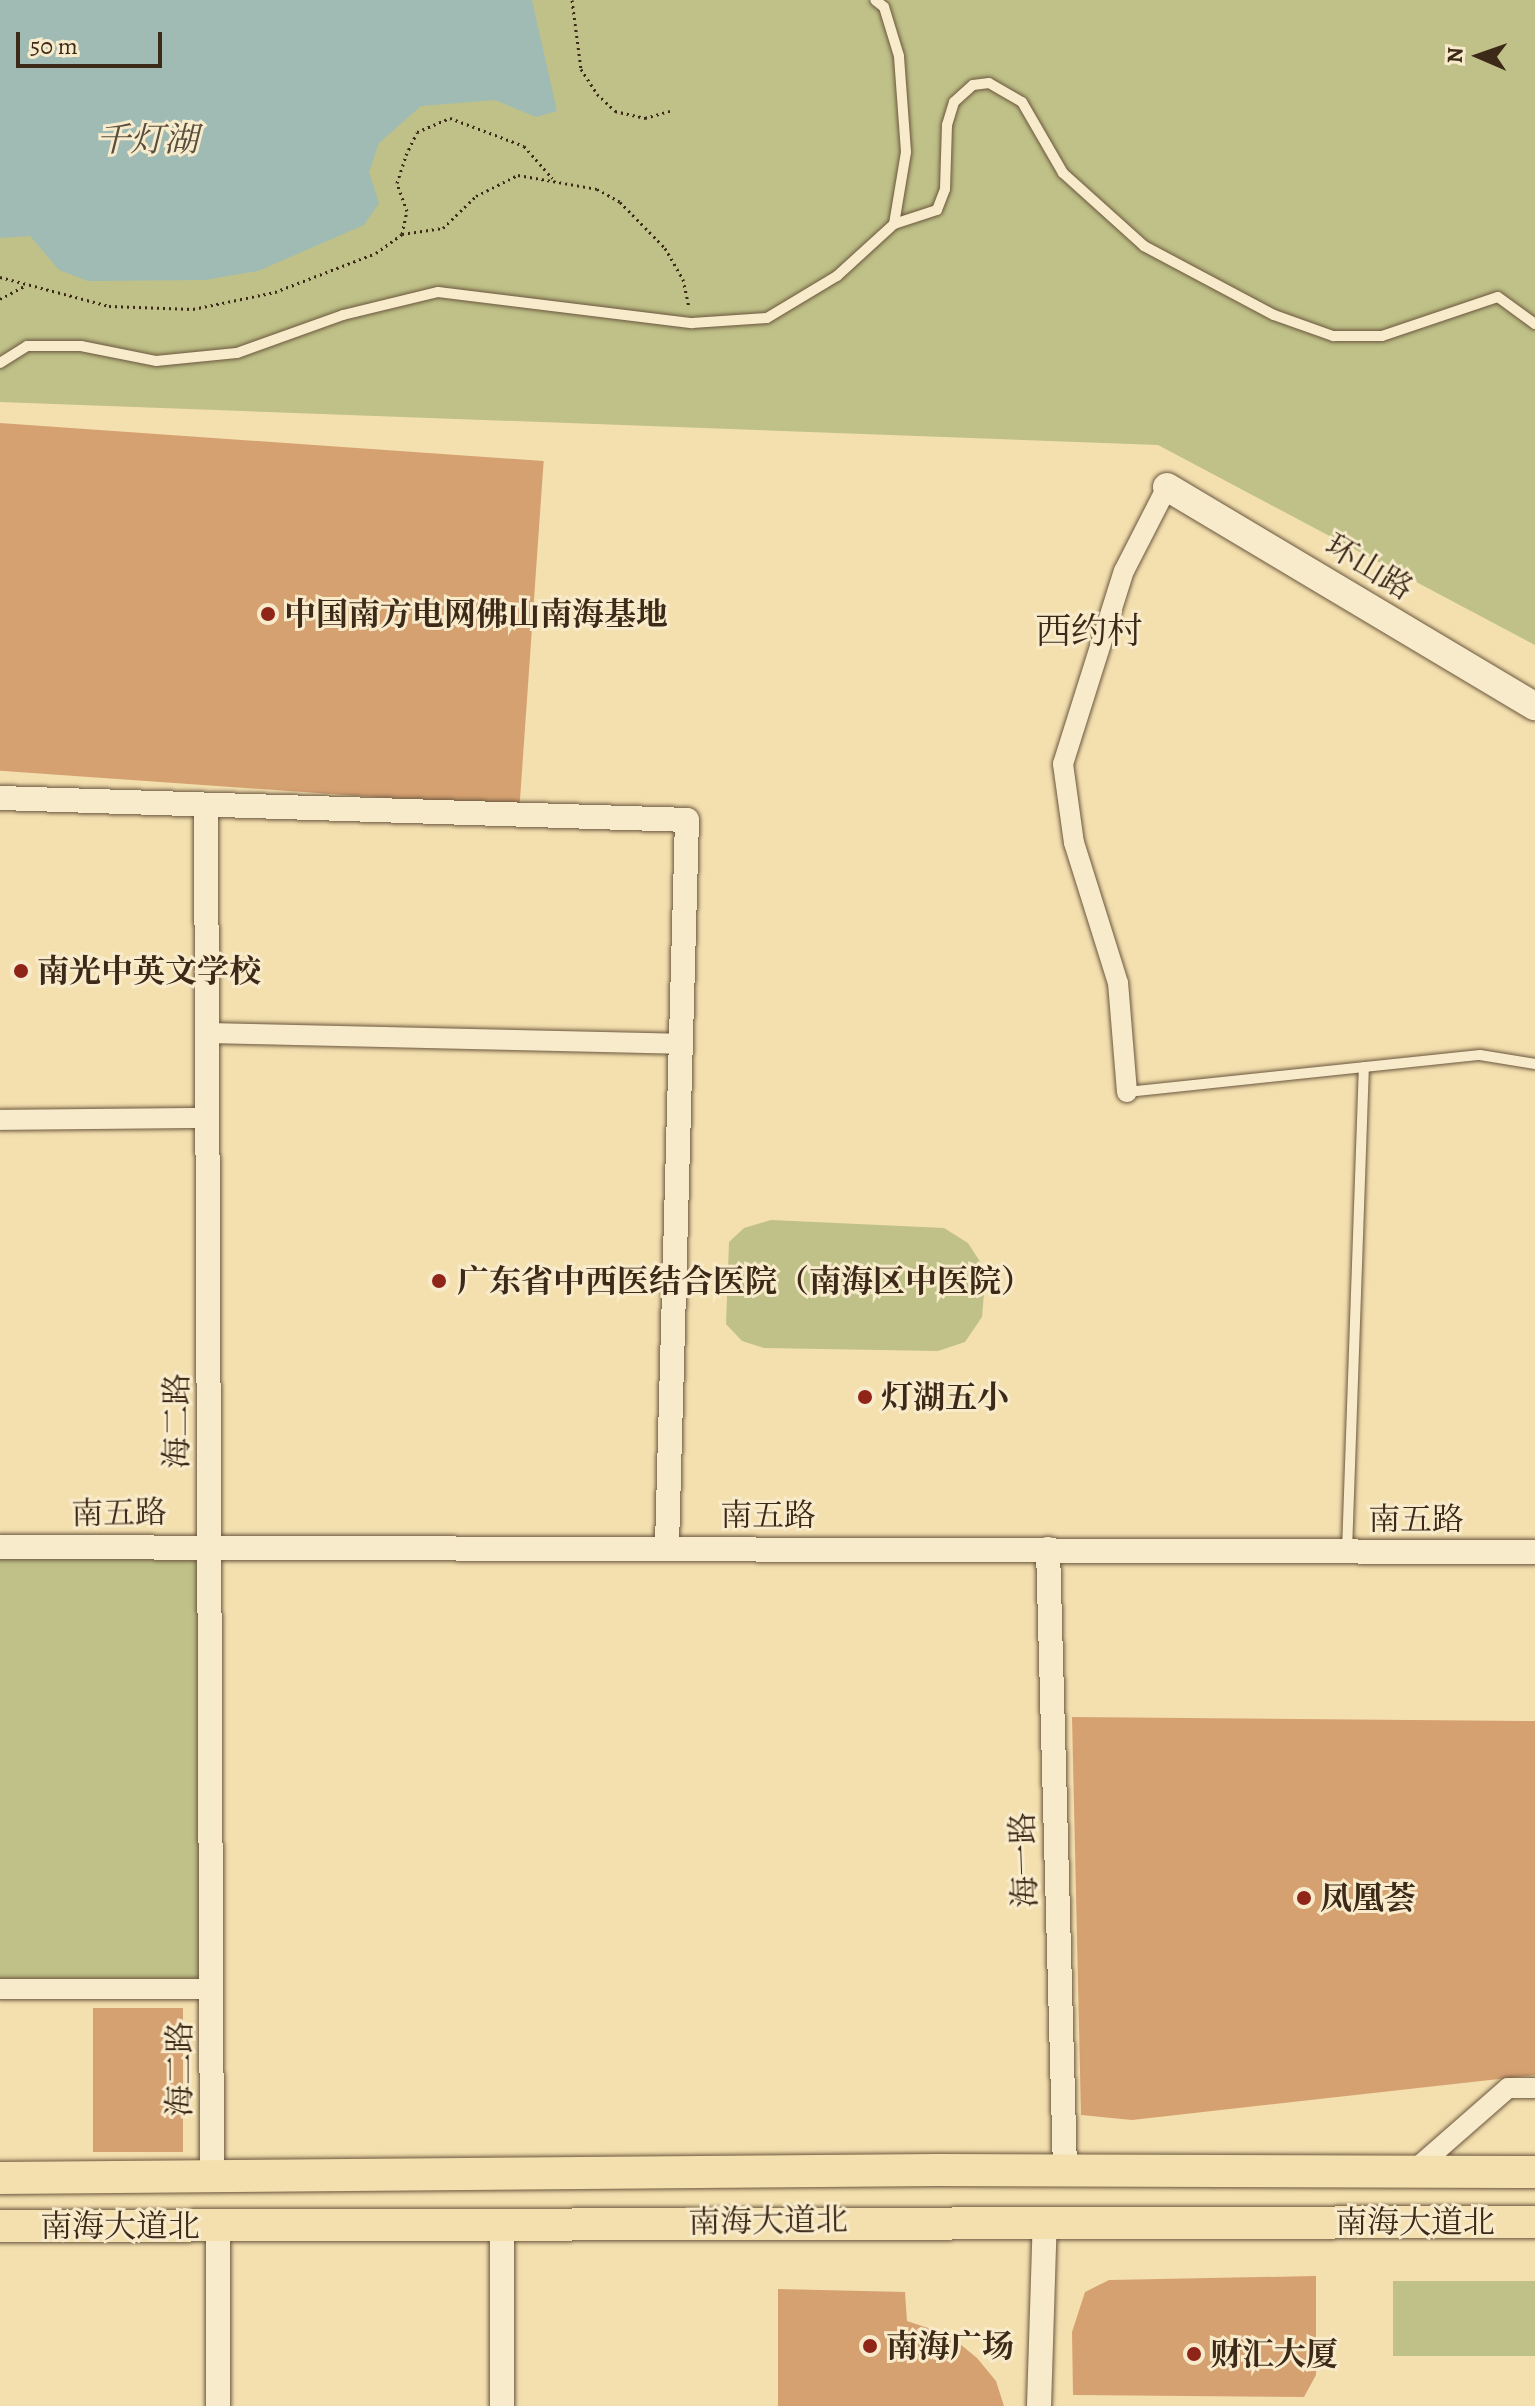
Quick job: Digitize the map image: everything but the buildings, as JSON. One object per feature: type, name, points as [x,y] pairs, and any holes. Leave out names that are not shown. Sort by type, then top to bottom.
[{"type":"highway","name":"南海大道北","points":[[0,2178],[1065,2170],[1535,2172]]},
{"type":"highway","name":"南海大道北","points":[[0,2226],[218,2227],[1045,2219],[1535,2222]]},
{"type":"main road","name":"环山路","points":[[1167,487],[1535,706]]},
{"type":"street","points":[[1127,1092],[1118,983],[1074,843],[1063,764],[1124,571],[1167,487]]},
{"type":"street","points":[[0,798],[206,808],[687,820],[667,1546]]},
{"type":"street","name":"海二路","points":[[206,808],[212,2178]]},
{"type":"street","points":[[207,1033],[680,1044]]},
{"type":"street","points":[[0,1120],[207,1118]]},
{"type":"street","name":"南五路","points":[[0,1547],[210,1544],[1535,1552]]},
{"type":"street","name":"海一路","points":[[1048,1549],[1065,2170]]},
{"type":"street","points":[[0,1989],[213,1989]]},
{"type":"street","points":[[1411,2173],[1508,2088],[1535,2088]]},
{"type":"street","points":[[1039,2406],[1045,2219]]},
{"type":"street","points":[[502,2224],[502,2406]]},
{"type":"street","points":[[218,2227],[218,2406]]},
{"type":"lane","points":[[875,0],[884,7],[899,56],[906,152],[894,224]]},
{"type":"lane","points":[[0,363],[27,346],[81,346],[156,361],[237,353],[343,315],[438,292],[692,323],[767,318],[837,276],[894,224],[937,210],[945,189],[947,125],[954,102],[973,85],[989,83],[1022,102],[1063,173],[1144,246],[1274,315],[1333,336],[1382,336],[1498,297],[1535,324]]},
{"type":"lane","points":[[1127,1092],[1480,1055],[1535,1064]]},
{"type":"lane","points":[[1347,1551],[1364,1067]]},
{"type":"path","points":[[572,0],[581,69],[597,94],[615,111],[630,114],[670,111]]},
{"type":"path","points":[[402,234],[407,211],[397,183],[406,155],[427,124],[450,118],[489,128],[524,146],[552,178]]},
{"type":"path","points":[[0,277],[24,286],[109,306],[193,309],[275,292],[376,253],[402,234],[443,228],[476,196],[518,175],[552,178],[597,189],[651,232],[683,279],[692,323]]},
{"type":"path","points":[[0,299],[24,286]]},
{"type":"green space","points":[[0,0],[1535,0],[1535,645],[1158,445],[0,402]]},
{"type":"green space","points":[[771,1220],[944,1228],[968,1243],[986,1271],[982,1317],[965,1342],[938,1351],[764,1348],[742,1341],[726,1324],[729,1242],[744,1228]]},
{"type":"green space","points":[[0,1544],[210,1544],[210,1989],[0,1989]]},
{"type":"green space","points":[[1393,2281],[1535,2281],[1535,2356],[1393,2356]]},
{"type":"water","name":"千灯湖","points":[[0,0],[532,0],[557,111],[536,117],[495,100],[421,106],[379,143],[369,172],[379,203],[364,225],[258,271],[205,280],[88,281],[59,270],[30,236],[0,238]]},
{"type":"place","name":"中国南方电网佛山南海基地","points":[[268,614]]},
{"type":"place","name":"南光中英文学校","points":[[21,971]]},
{"type":"place","name":"广东省中西医结合医院（南海区中医院）","points":[[439,1281]]},
{"type":"place","name":"灯湖五小","points":[[865,1397]]},
{"type":"place","name":"凤凰荟","points":[[1304,1898]]},
{"type":"place","name":"南海广场","points":[[870,2346]]},
{"type":"place","name":"财汇大厦","points":[[1194,2354]]},
{"type":"district","name":"西约村","points":[[1089,631]]}]
